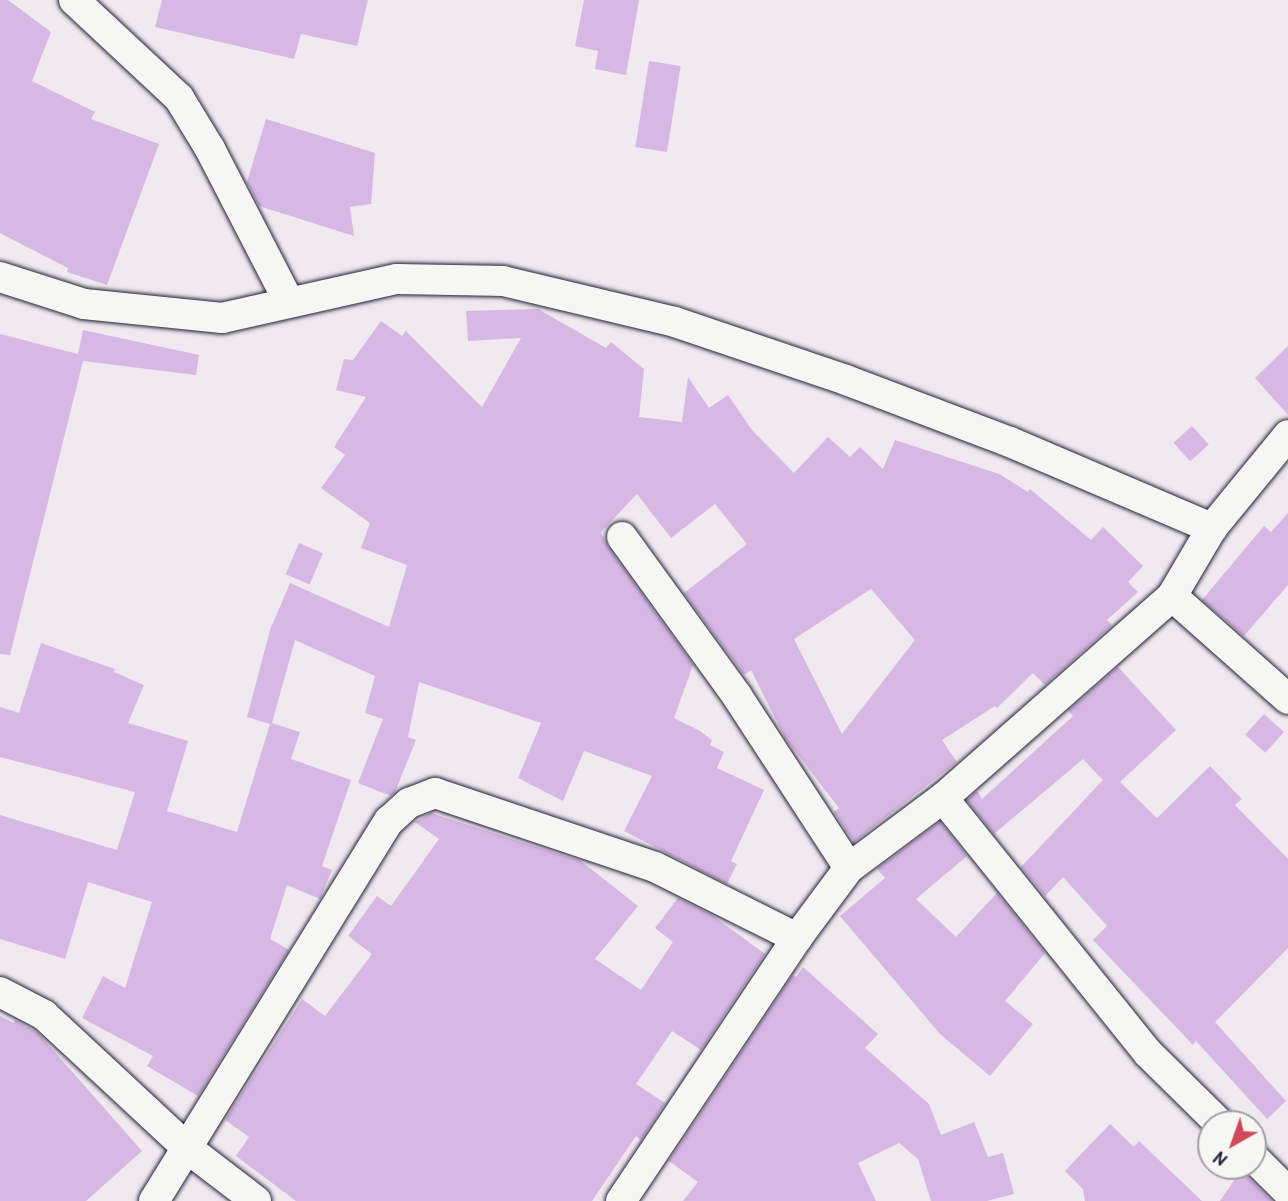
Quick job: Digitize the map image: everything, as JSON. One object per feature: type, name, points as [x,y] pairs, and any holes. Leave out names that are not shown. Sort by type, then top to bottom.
[{"type":"street","points":[[74,0],[179,98],[211,149],[289,302]]},
{"type":"street","points":[[0,277],[84,304],[222,318],[397,279],[503,281],[649,316],[896,399],[1010,442],[1212,528]]},
{"type":"street","points":[[621,1201],[797,938],[849,867],[943,798],[1172,596],[1212,528],[1288,435]]},
{"type":"street","points":[[622,537],[737,696],[849,867]]},
{"type":"street","points":[[1172,596],[1288,699]]},
{"type":"street","points":[[154,1201],[389,821],[409,803],[435,793],[655,867],[797,938]]},
{"type":"street","points":[[943,798],[1148,1053],[1206,1110]]},
{"type":"street","points":[[0,992],[44,1015],[187,1148],[256,1201]]},
{"type":"street","points":[[1267,1171],[1288,1192]]},
{"type":"building","points":[[0,0],[8,0],[51,32],[32,81],[95,112],[91,119],[159,144],[107,285],[67,272],[68,268],[0,233]]},
{"type":"building","points":[[162,0],[368,0],[357,46],[301,34],[294,59],[155,27]]},
{"type":"building","points":[[584,0],[639,0],[626,75],[595,69],[598,51],[575,46]]},
{"type":"building","points":[[649,61],[681,66],[667,152],[635,147]]},
{"type":"building","points":[[266,119],[375,153],[371,204],[350,207],[354,236],[259,206],[247,182]]},
{"type":"building","points":[[538,309],[606,348],[611,342],[644,369],[639,417],[682,422],[688,377],[709,408],[728,395],[752,430],[794,473],[828,437],[850,457],[860,447],[883,469],[895,440],[999,474],[1028,492],[1030,489],[1091,540],[1103,527],[1143,566],[1128,582],[1138,592],[1107,620],[1112,625],[1045,685],[1033,673],[997,708],[995,706],[942,740],[957,762],[854,842],[834,812],[839,808],[785,738],[751,670],[744,675],[684,593],[747,544],[715,504],[671,538],[637,494],[601,532],[608,547],[693,665],[674,718],[700,731],[712,740],[710,745],[724,752],[717,768],[764,790],[731,861],[737,864],[727,884],[624,831],[652,776],[584,751],[563,801],[518,778],[541,723],[419,682],[408,737],[416,740],[395,792],[391,796],[358,783],[383,719],[365,713],[375,676],[295,640],[272,723],[300,732],[291,759],[351,780],[322,866],[332,870],[320,899],[287,885],[270,939],[289,950],[198,1096],[147,1066],[153,1056],[82,1018],[103,976],[125,988],[152,902],[88,882],[65,959],[0,939],[0,815],[117,850],[135,792],[0,757],[0,707],[19,713],[41,643],[115,669],[114,672],[144,685],[128,723],[188,741],[167,811],[237,832],[270,724],[247,717],[270,630],[290,583],[389,627],[407,565],[361,548],[370,523],[321,488],[345,455],[334,447],[366,397],[336,390],[344,359],[353,360],[381,321],[402,336],[406,331],[482,407],[521,338],[468,341],[466,311]],"holes":[[[871,589],[915,640],[842,734],[794,639]]]},
{"type":"building","points":[[83,330],[199,355],[196,375],[83,361],[10,655],[0,654],[0,334],[78,354]]},
{"type":"building","points":[[1288,346],[1288,415],[1255,378]]},
{"type":"building","points":[[1192,426],[1209,445],[1190,461],[1173,443]]},
{"type":"building","points":[[1288,513],[1288,585],[1244,636],[1202,600],[1264,526],[1271,532]]},
{"type":"building","points":[[299,543],[323,553],[310,584],[286,574]]},
{"type":"building","points":[[1118,667],[1176,730],[1120,782],[1157,818],[1210,766],[1242,799],[1235,805],[1288,859],[1288,948],[1215,1022],[1286,1101],[1267,1119],[1267,1110],[1259,1110],[1196,1041],[1193,1045],[1093,940],[1107,926],[1063,877],[1045,896],[1021,867],[1103,780],[1083,759],[994,834],[967,800],[977,791],[982,799],[1073,716],[1068,711]]},
{"type":"building","points":[[1264,714],[1284,732],[1265,753],[1245,735]]},
{"type":"building","points":[[431,813],[581,861],[638,906],[595,959],[641,990],[673,942],[655,928],[678,898],[712,915],[765,954],[701,1050],[672,1031],[636,1084],[665,1103],[641,1140],[636,1136],[592,1201],[296,1201],[236,1156],[249,1137],[225,1120],[302,999],[325,1016],[372,954],[348,936],[377,896],[391,906],[439,839],[415,822]]},
{"type":"building","points":[[940,822],[967,856],[916,899],[956,937],[997,893],[1045,953],[1005,1001],[1033,1024],[990,1076],[940,1034],[840,916],[885,878],[877,869]]},
{"type":"building","points":[[803,967],[878,1034],[865,1048],[929,1104],[941,1135],[974,1122],[988,1157],[1003,1153],[1014,1194],[987,1201],[931,1201],[918,1159],[899,1143],[858,1163],[876,1201],[683,1201],[698,1182],[669,1161],[793,975],[796,977]]},
{"type":"building","points":[[0,1016],[13,1023],[15,1020],[38,1033],[142,1151],[86,1201],[0,1201]]},
{"type":"building","points":[[1110,1124],[1134,1147],[1139,1141],[1202,1201],[1085,1201],[1083,1189],[1065,1171]]},
{"type":"building","points":[[1234,1180],[1251,1180],[1272,1201],[1220,1201]]}]
